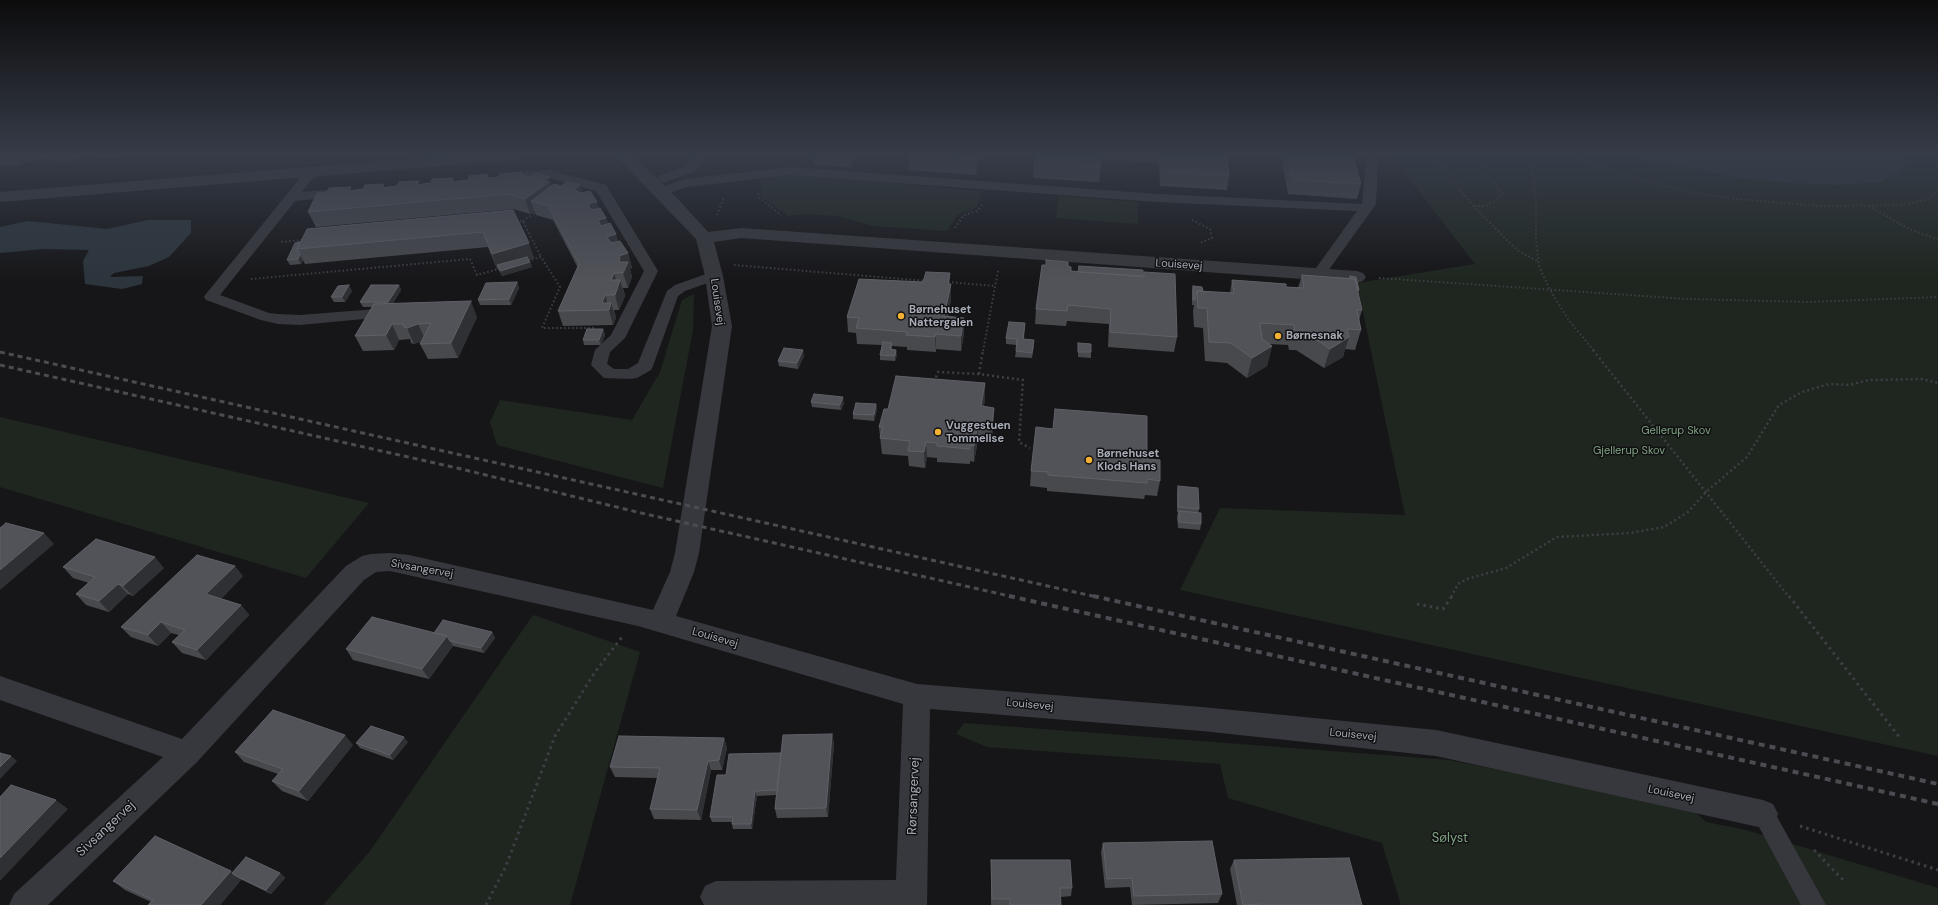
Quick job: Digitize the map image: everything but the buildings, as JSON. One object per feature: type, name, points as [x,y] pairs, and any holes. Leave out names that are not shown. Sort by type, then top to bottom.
[{"type":"street","name":"Louisevej","points":[[666,197],[704,238],[713,272],[722,326],[687,554],[680,578],[650,619],[917,696],[1202,719],[1436,743],[1763,814]]},
{"type":"street","name":"Louisevej","points":[[704,238],[741,233],[1357,277]]},
{"type":"street","name":"Sivsangervej","points":[[25,905],[187,753],[355,572],[372,563],[390,562],[409,565],[650,619]]},
{"type":"street","points":[[0,688],[187,753]]},
{"type":"street","name":"Rørsangervej","points":[[716,896],[911,900],[917,696]]},
{"type":"lane","points":[[291,197],[211,297],[266,317],[278,319],[300,320],[406,312]]},
{"type":"lane","points":[[607,197],[651,271],[616,338],[603,350],[599,365],[610,374],[631,374],[645,366],[672,294],[680,288],[713,272]]},
{"type":"lane","points":[[1145,197],[1366,208]]},
{"type":"lane","points":[[1318,275],[1369,204],[1369,197]]},
{"type":"lane","points":[[1763,814],[1814,905]]},
{"type":"path","points":[[760,197],[785,218]]},
{"type":"path","points":[[954,232],[959,220],[964,215],[980,208],[987,197]]},
{"type":"path","points":[[1466,197],[1517,250],[1539,262]]},
{"type":"path","points":[[1473,206],[1485,206],[1498,197]]},
{"type":"path","points":[[1535,197],[1536,240],[1539,262],[1550,290],[1568,319],[1707,491],[1900,738]]},
{"type":"path","points":[[1732,197],[1809,205],[1868,206],[1903,205],[1930,197]]},
{"type":"path","points":[[1868,206],[1911,230],[1938,239]]},
{"type":"path","points":[[515,222],[523,221],[541,208]]},
{"type":"path","points":[[1188,220],[1203,224],[1210,229],[1212,238],[1197,244]]},
{"type":"path","points":[[523,221],[560,287],[542,328],[621,328]]},
{"type":"path","points":[[256,242],[310,240]]},
{"type":"path","points":[[979,374],[1001,252]]},
{"type":"path","points":[[527,261],[542,257]]},
{"type":"path","points":[[223,282],[470,259],[477,275],[506,267]]},
{"type":"path","name":"Louisevej","points":[[713,272],[734,265],[932,281]]},
{"type":"path","points":[[948,282],[995,286]]},
{"type":"path","points":[[933,384],[938,372],[979,374],[1023,380],[1019,442],[1030,448]]},
{"type":"path","points":[[1417,604],[1443,609],[1458,584],[1468,579],[1506,568],[1557,537],[1630,533],[1664,527],[1688,512],[1707,491],[1747,457],[1778,405],[1802,392],[1829,384],[1849,385],[1877,380],[1923,379],[1938,383]]},
{"type":"path","points":[[486,905],[506,866],[555,736],[595,672],[650,619]]},
{"type":"path","points":[[1763,814],[1938,870]]},
{"type":"green space","points":[[762,197],[980,197],[977,207],[957,215],[947,231],[873,226],[837,216],[807,214],[788,216]]},
{"type":"green space","points":[[1059,197],[1138,202],[1138,224],[1056,218]]},
{"type":"green space","name":"Gjellerup Skov","points":[[1424,197],[1938,197],[1938,756],[1180,590],[1220,508],[1405,515],[1357,283],[1475,264]]},
{"type":"green space","points":[[694,294],[693,330],[663,488],[497,445],[490,422],[500,400],[632,420],[660,372],[682,300]]},
{"type":"green space","points":[[0,417],[369,503],[306,578],[0,487]]},
{"type":"green space","points":[[533,615],[640,652],[570,905],[323,905],[370,851]]},
{"type":"green space","name":"Sølyst","points":[[964,723],[1449,760],[1586,787],[1694,811],[1706,822],[1746,830],[1938,888],[1938,905],[1401,905],[1382,843],[1228,798],[1220,764],[987,747],[956,734]]},
{"type":"shaded area","points":[[148,220],[191,220],[191,233],[169,257],[149,266],[114,273],[110,277],[143,276],[142,284],[122,289],[85,284],[83,261],[89,250],[43,249],[0,253],[0,227],[28,221],[107,229]]},
{"type":"railway","points":[[0,352],[1097,597]]},
{"type":"railway","points":[[0,365],[457,468],[641,513],[1014,597]]},
{"type":"railway","points":[[1009,596],[1938,804]]},
{"type":"railway","points":[[1093,596],[1938,784]]},
{"type":"place","name":"Børnehuset Nattergalen","points":[[901,316]]},
{"type":"place","name":"Børnesnak","points":[[1278,336]]},
{"type":"place","name":"Vuggestuen Tommelise","points":[[938,432]]},
{"type":"place","name":"Børnehuset Klods Hans","points":[[1089,460]]},
{"type":"park label","name":"Gellerup Skov","points":[[1676,431]]}]
